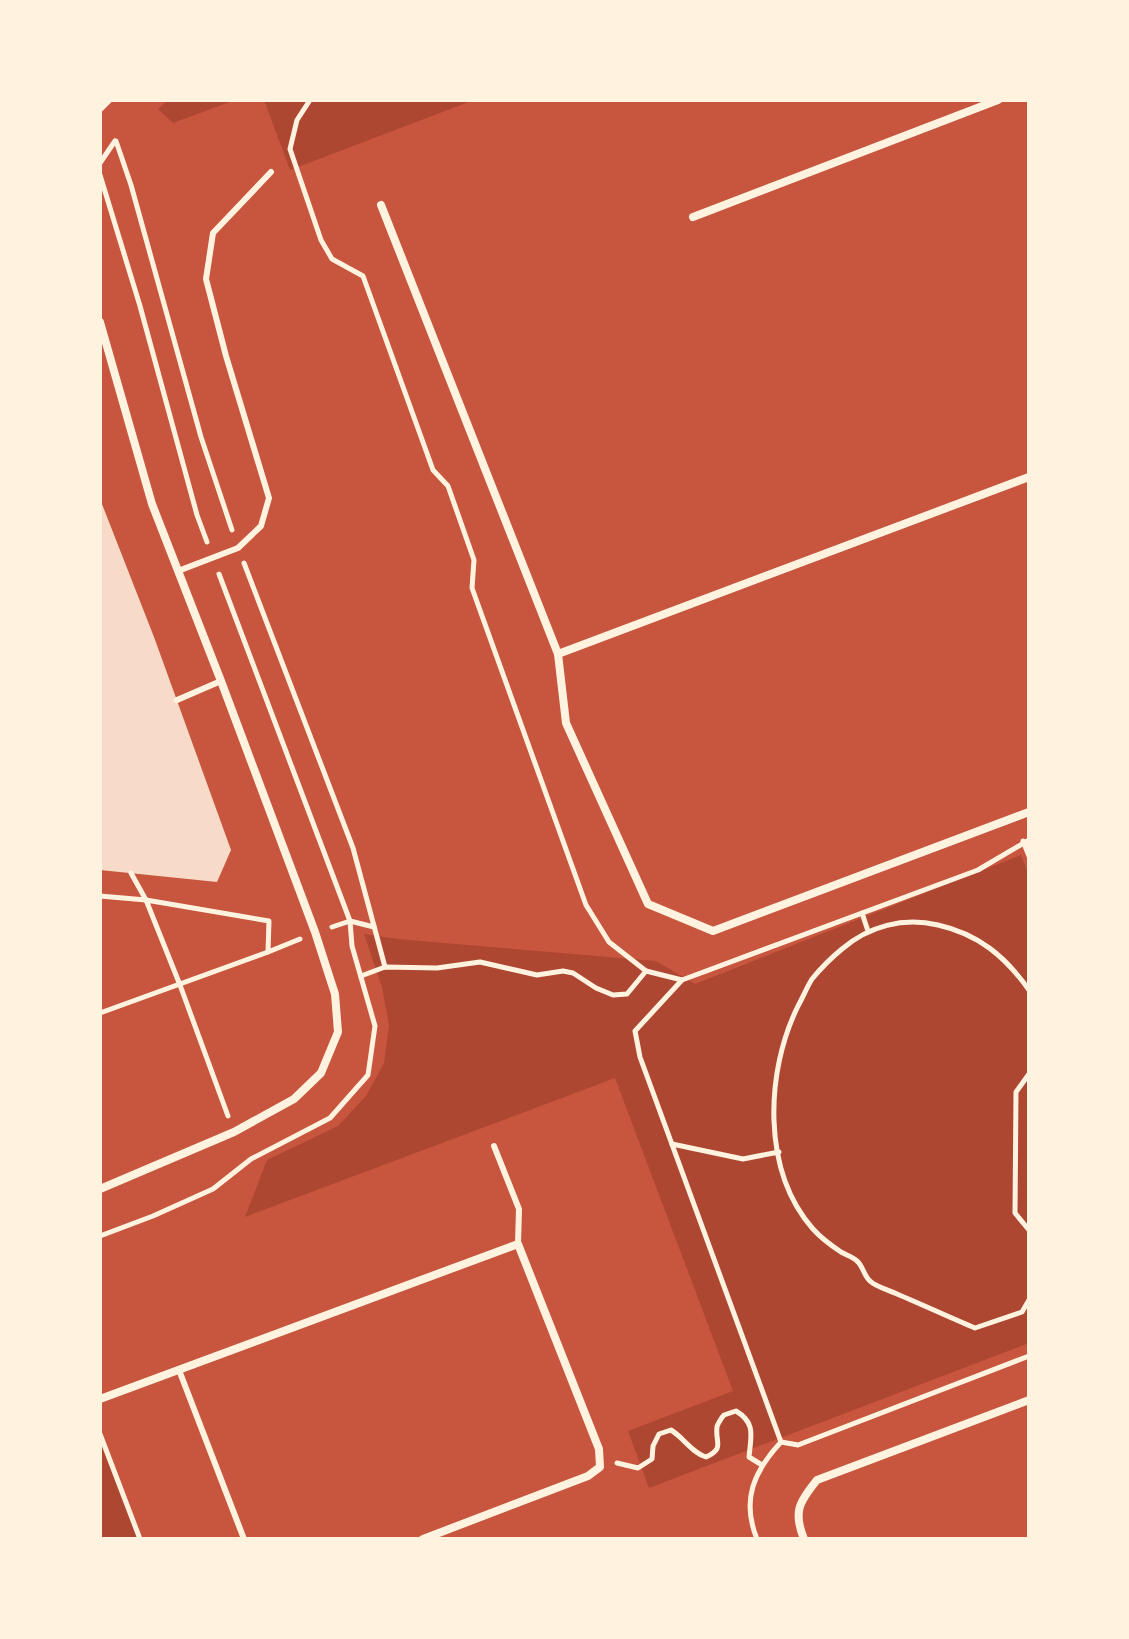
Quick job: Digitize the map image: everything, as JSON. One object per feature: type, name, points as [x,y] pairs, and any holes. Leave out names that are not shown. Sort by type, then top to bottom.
[{"type":"street","points":[[100,108],[108,100]]},
{"type":"street","points":[[693,217],[998,100]]},
{"type":"street","points":[[381,205],[558,654],[566,723],[648,904],[713,931],[1029,812]]},
{"type":"street","points":[[100,322],[152,504],[315,932],[335,994],[338,1032],[321,1073],[294,1099],[234,1132],[100,1189]]},
{"type":"street","points":[[558,654],[1029,477]]},
{"type":"street","points":[[100,1399],[518,1244],[599,1449],[600,1467],[588,1476],[423,1539]]},
{"type":"street","points":[[804,1539],[798,1524],[801,1498],[817,1480],[1029,1400]]},
{"type":"lane","points":[[178,571],[238,548],[261,526],[269,498],[206,279],[213,233],[271,172]]},
{"type":"lane","points":[[177,700],[221,681]]},
{"type":"lane","points":[[494,1146],[519,1209],[518,1244]]},
{"type":"lane","points":[[179,1370],[244,1539]]},
{"type":"path","points":[[310,100],[297,120],[290,149],[321,240],[332,259],[363,276],[433,470],[448,486],[474,560],[472,588],[586,905],[609,942],[646,971]]},
{"type":"path","points":[[100,163],[116,141]]},
{"type":"path","points":[[131,873],[146,900],[180,985],[234,1132]]},
{"type":"path","points":[[100,896],[146,900],[246,917]]},
{"type":"path","points":[[862,913],[868,931]]},
{"type":"path","points":[[1029,990],[1004,959],[982,941],[954,929],[924,922],[895,923],[868,931],[830,959],[811,981],[793,1017],[780,1055],[775,1093],[775,1132],[782,1169],[794,1203],[815,1231],[859,1262],[869,1281],[975,1328],[1022,1312],[1029,1300]]},
{"type":"path","points":[[100,1013],[268,952]]},
{"type":"path","points":[[682,980],[635,1031],[640,1057],[781,1442]]},
{"type":"path","points":[[1029,1074],[1016,1092],[1015,1213],[1029,1230]]},
{"type":"path","points":[[672,1144],[743,1159],[779,1152]]},
{"type":"path","points":[[781,1442],[798,1445],[1029,1356]]},
{"type":"path","points":[[600,1459],[638,1468],[652,1459],[653,1446],[659,1434],[671,1430],[679,1434],[696,1453],[706,1457],[714,1453],[719,1444],[717,1426],[724,1415],[736,1411],[746,1417],[752,1430],[749,1457],[762,1465]]},
{"type":"path","points":[[100,1434],[140,1539]]},
{"type":"path","points":[[757,1539],[751,1524],[750,1497],[762,1465],[781,1442]]},
{"type":"shaded area","points":[[168,100],[235,100],[173,123],[158,109]]},
{"type":"shaded area","points":[[264,100],[474,100],[290,170]]},
{"type":"shaded area","points":[[1021,855],[1029,875],[1029,1343],[649,1488],[628,1431],[733,1391],[615,1078],[245,1217],[267,1160],[338,1126],[366,1096],[384,1063],[389,1025],[382,987],[364,934],[656,961],[695,984]]},
{"type":"shaded area","points":[[100,1434],[140,1539],[100,1539]]},
{"type":"building","points":[[100,499],[231,850],[217,882],[100,870]]}]
